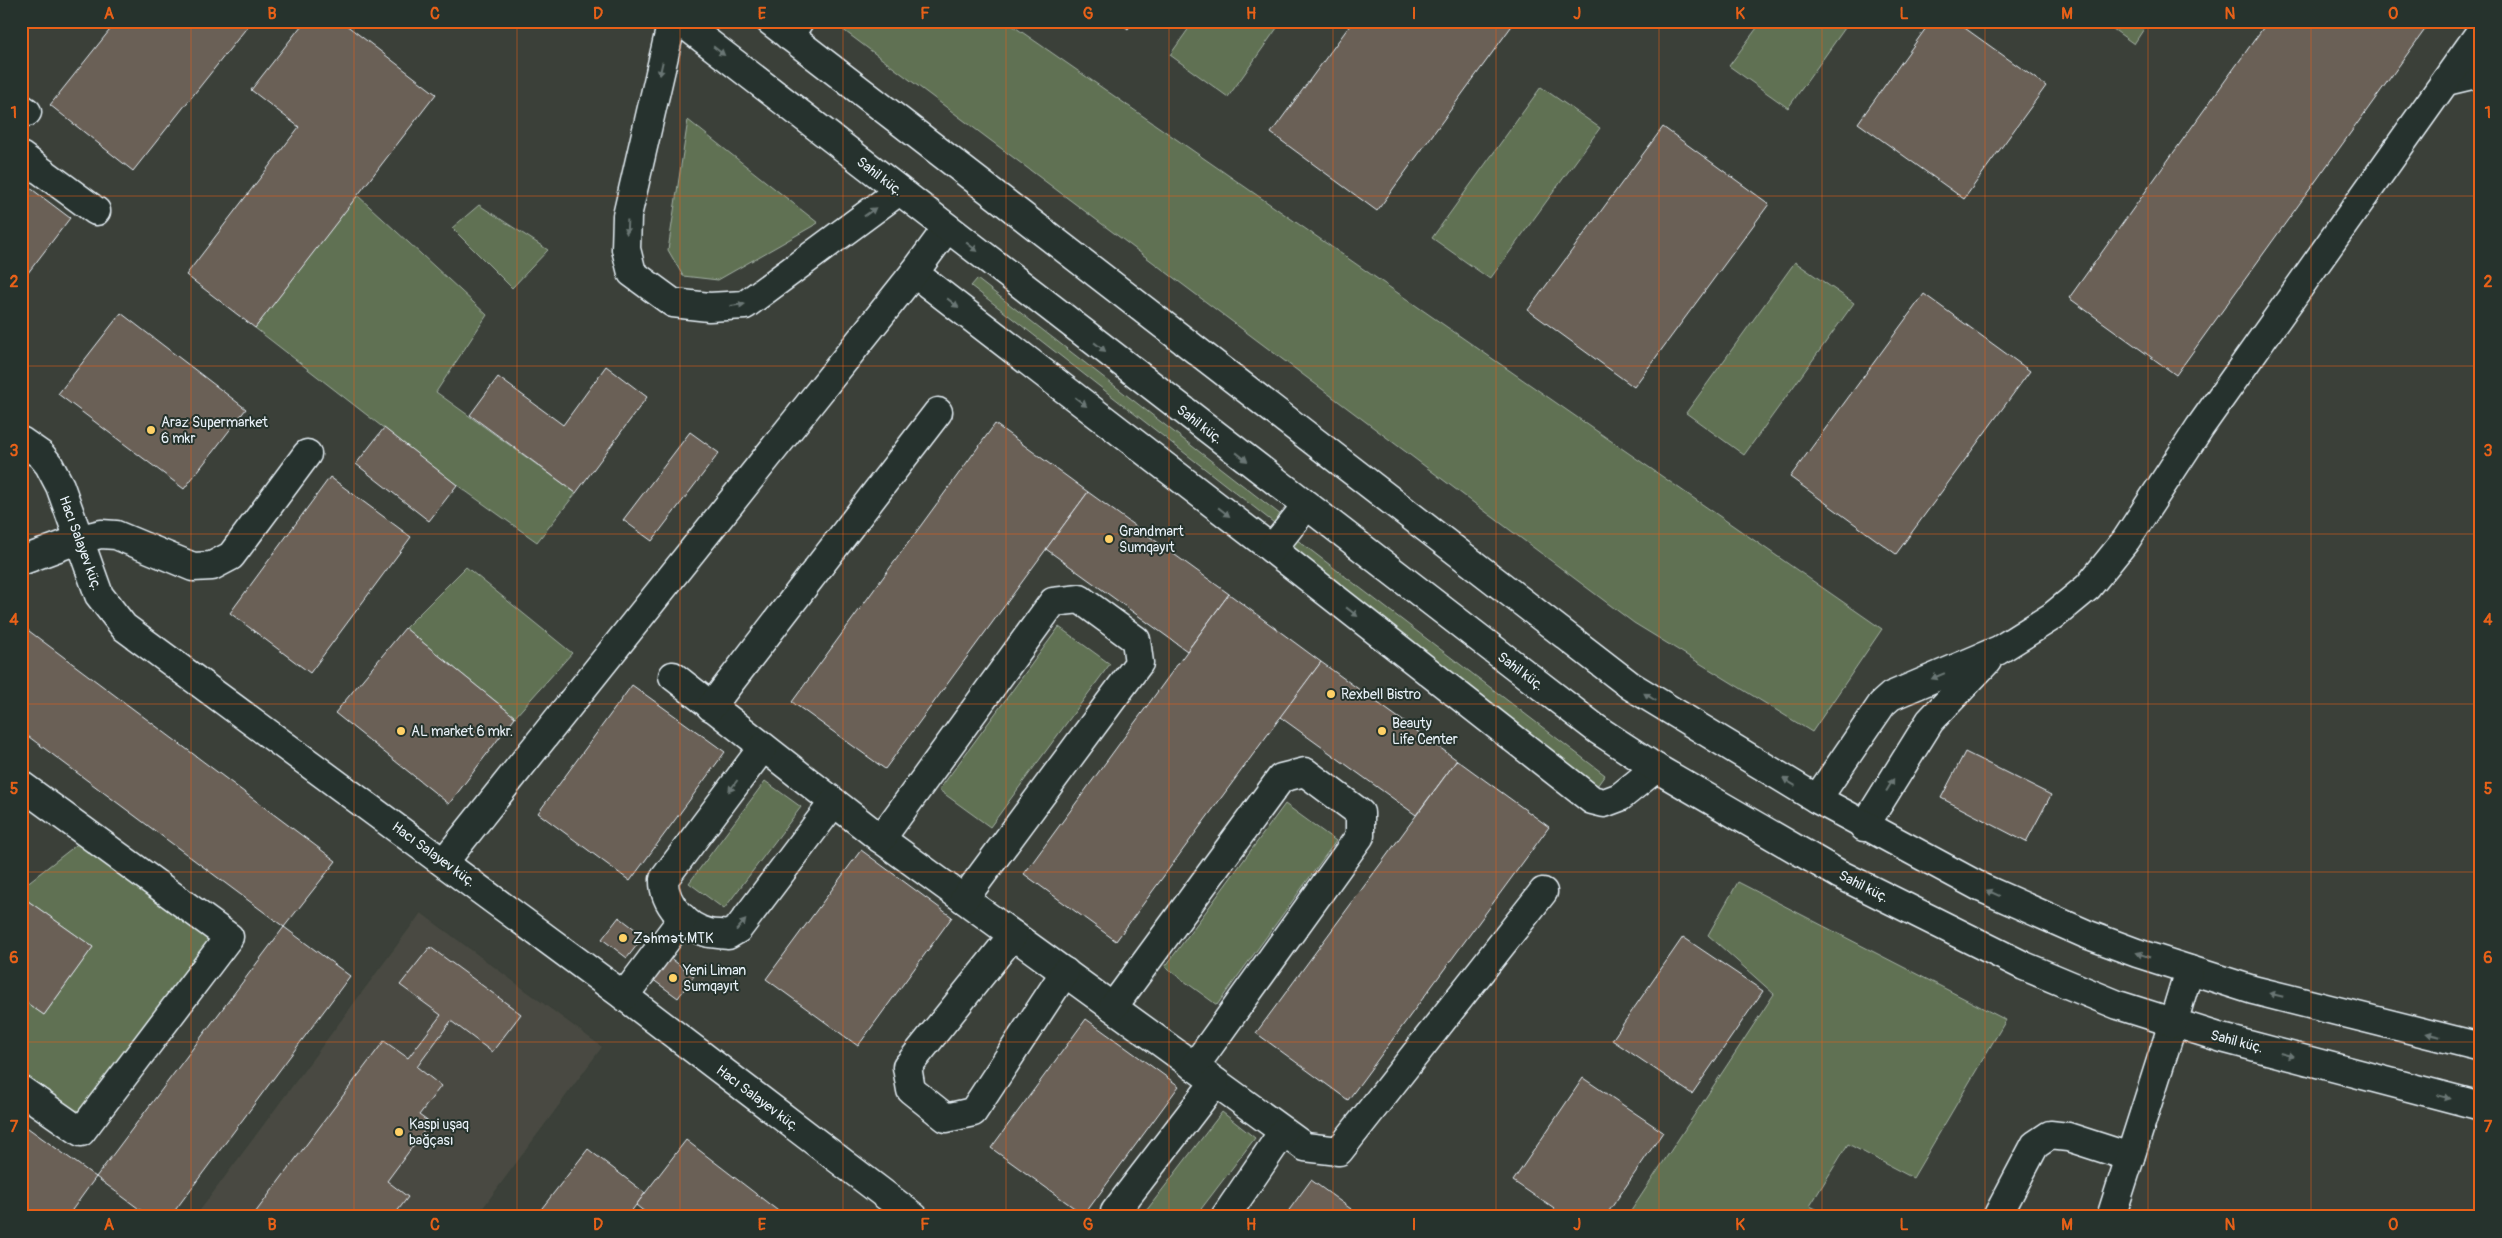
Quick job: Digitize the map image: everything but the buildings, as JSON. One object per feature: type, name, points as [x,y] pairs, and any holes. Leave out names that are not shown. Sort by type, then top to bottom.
[{"type":"main road","points":[[672,21],[627,216],[626,249],[632,274],[673,303],[708,307],[745,305],[899,191]]},
{"type":"main road","name":"Sahil küç.","points":[[680,21],[1598,730],[1656,768],[1800,852],[1948,929],[2067,984],[2118,1005],[2173,1023],[2481,1106]]},
{"type":"main road","points":[[786,26],[1631,686],[1817,800],[1864,827],[1982,888],[2055,921],[2138,953],[2253,990],[2481,1047]]},
{"type":"main road","points":[[1817,800],[1882,704],[1891,696],[1999,650],[2053,616],[2088,588],[2126,540],[2200,427],[2481,31]]},
{"type":"main road","points":[[2446,81],[2481,76]]},
{"type":"main road","points":[[21,156],[96,211]]},
{"type":"main road","points":[[444,862],[914,274],[947,228]]},
{"type":"main road","points":[[914,274],[1272,549],[1592,800],[1604,803],[1620,797],[1656,768]]},
{"type":"main road","points":[[711,707],[938,412]]},
{"type":"main road","name":"Hacı Salayev küç.","points":[[21,441],[41,455],[49,465],[60,486],[99,595],[124,626],[624,996],[914,1217]]},
{"type":"main road","points":[[21,561],[80,539],[101,534],[116,535],[193,567],[212,566],[231,556],[308,454]]},
{"type":"main road","points":[[1272,549],[1306,506]]},
{"type":"main road","points":[[881,838],[1054,602],[1080,599],[1136,640],[1139,663],[964,899]]},
{"type":"main road","points":[[1864,827],[1930,721],[1999,650]]},
{"type":"main road","points":[[673,676],[881,838],[1304,1147],[1339,1151],[1544,892]]},
{"type":"main road","points":[[762,747],[664,879],[664,890],[668,901],[683,918],[707,933],[728,935],[738,929],[834,802]]},
{"type":"main road","points":[[1113,1008],[1281,778],[1304,772],[1360,813],[1360,836],[1115,1212],[1115,1217]]},
{"type":"main road","points":[[21,785],[229,937],[81,1132],[21,1090]]},
{"type":"main road","points":[[624,996],[683,918]]},
{"type":"main road","points":[[1013,935],[906,1067],[910,1090],[946,1118],[973,1112],[1065,972]]},
{"type":"main road","points":[[2111,1217],[2190,970]]},
{"type":"main road","points":[[1225,1217],[1283,1132]]},
{"type":"main road","points":[[1997,1217],[2035,1145],[2050,1135],[2068,1137],[2130,1157]]},
{"type":"shaded area","name":"Kaspi uşaq bağçası","points":[[421,913],[602,1047],[476,1217],[195,1217]]},
{"type":"green space","points":[[841,21],[1006,21],[1882,629],[1812,732],[1634,623],[838,26]]},
{"type":"green space","points":[[1194,21],[1282,21],[1228,97],[1170,55]]},
{"type":"green space","points":[[1762,21],[1850,21],[1788,108],[1729,66]]},
{"type":"green space","points":[[2102,21],[2149,21],[2134,44]]},
{"type":"green space","points":[[1541,87],[1600,128],[1490,279],[1432,238]]},
{"type":"green space","points":[[688,120],[818,223],[718,280],[683,276],[668,250]]},
{"type":"green space","points":[[357,195],[487,315],[436,392],[576,493],[537,542],[457,485],[255,328]]},
{"type":"green space","points":[[479,205],[548,250],[512,288],[452,228]]},
{"type":"green space","points":[[1795,262],[1854,303],[1744,455],[1686,413]]},
{"type":"green space","points":[[977,279],[1286,519],[1278,526],[971,286]]},
{"type":"green space","points":[[1296,539],[1605,775],[1597,786],[1288,548]]},
{"type":"green space","points":[[466,567],[572,653],[515,717],[405,628]]},
{"type":"green space","points":[[1059,627],[1110,664],[990,827],[939,790]]},
{"type":"green space","points":[[765,781],[801,807],[724,909],[689,883]]},
{"type":"green space","points":[[1285,804],[1336,841],[1217,1005],[1165,967]]},
{"type":"green space","points":[[89,835],[229,937],[81,1132],[21,1090],[21,999],[44,1015],[93,947],[21,896],[21,888]]},
{"type":"green space","points":[[1738,882],[2006,1020],[1913,1178],[1848,1144],[1810,1206],[1833,1217],[1627,1217],[1774,994],[1708,935]]},
{"type":"green space","points":[[1222,1112],[1255,1138],[1195,1217],[1153,1217],[1146,1211]]},
{"type":"place","name":"Araz Supermarket 6 mkr","points":[[151,430]]},
{"type":"place","name":"Grandmart Sumqayıt","points":[[1109,539]]},
{"type":"place","name":"Rexbell Bistro","points":[[1331,694]]},
{"type":"place","name":"AL market 6 mkr.","points":[[401,731]]},
{"type":"place","name":"Beauty Life Center","points":[[1382,731]]},
{"type":"place","name":"Zəhmət MTK","points":[[623,938]]},
{"type":"place","name":"Yeni Liman Sumqayıt","points":[[673,978]]},
{"type":"place","name":"Kaspi uşaq bağçası","points":[[399,1132]]}]
